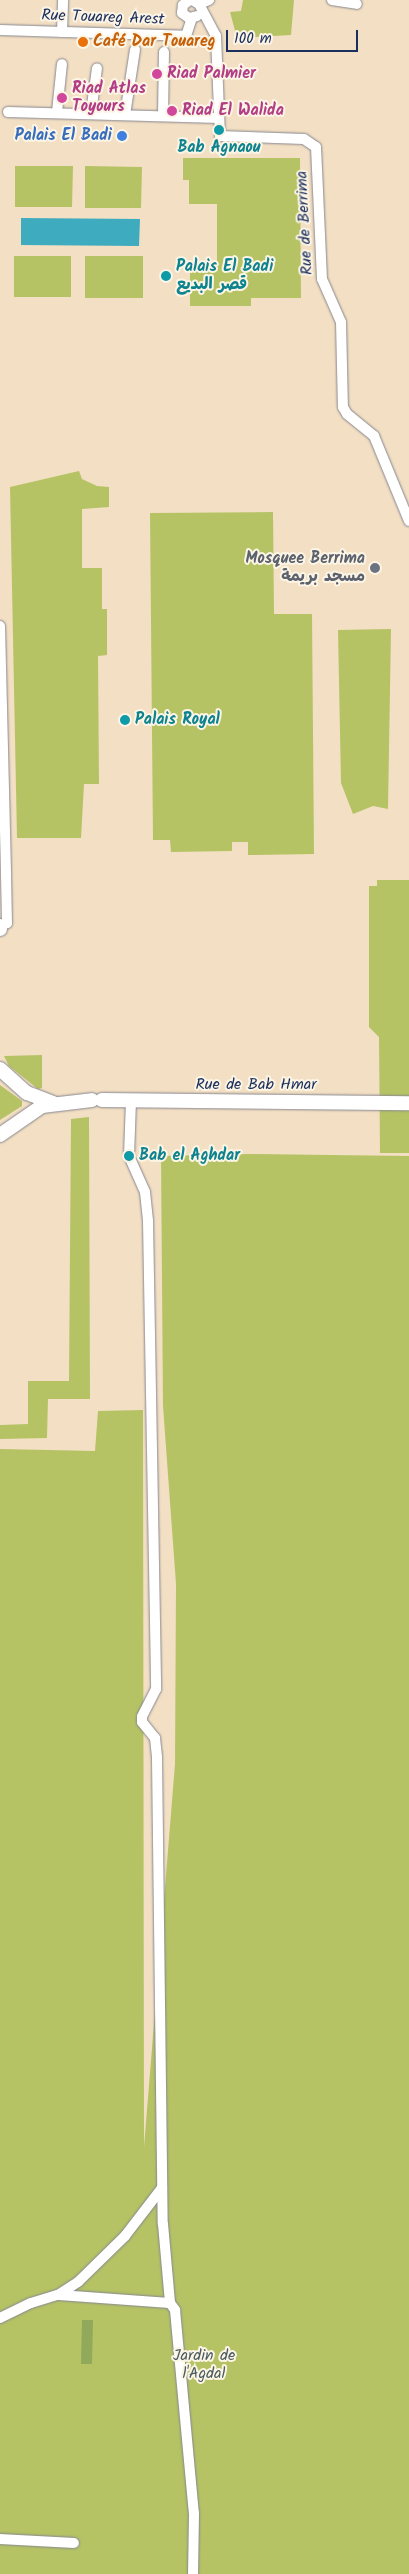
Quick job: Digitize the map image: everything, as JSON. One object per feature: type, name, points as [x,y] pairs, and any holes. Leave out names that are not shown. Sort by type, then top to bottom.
[{"type":"main road","points":[[0,1069],[27,1092],[52,1103]]},
{"type":"main road","name":"Rue de Bab Hmar","points":[[52,1103],[97,1100],[409,1103]]},
{"type":"main road","points":[[0,1135],[33,1112],[52,1103]]},
{"type":"street","points":[[62,32],[63,0]]},
{"type":"street","points":[[8,112],[219,118],[218,43],[188,4],[209,0]]},
{"type":"street","points":[[332,0],[357,4]]},
{"type":"street","name":"Rue Touareg Arest","points":[[0,30],[186,36],[188,4]]},
{"type":"street","points":[[125,115],[135,50]]},
{"type":"street","points":[[163,115],[164,52]]},
{"type":"street","points":[[57,112],[62,64]]},
{"type":"street","points":[[91,113],[97,68]]},
{"type":"street","name":"Rue de Berrima","points":[[219,118],[220,136],[304,139],[314,144],[322,279],[341,322],[343,407],[347,414],[374,436],[409,521]]},
{"type":"street","points":[[0,626],[7,923],[1,927]]},
{"type":"street","points":[[130,1101],[129,1156],[145,1192],[148,1221],[156,1689],[142,1716],[142,1722],[155,1738],[162,2188],[170,2303],[175,2310],[194,2513],[193,2574]]},
{"type":"street","points":[[0,2318],[31,2303],[58,2294],[99,2264],[162,2188]]},
{"type":"street","points":[[58,2294],[170,2303]]},
{"type":"street","points":[[0,2539],[74,2543]]},
{"type":"green space","points":[[243,0],[294,0],[291,35],[237,38],[230,12],[241,11]]},
{"type":"green space","points":[[183,158],[300,158],[301,298],[251,298],[251,306],[190,306],[190,266],[217,265],[217,204],[189,204],[189,180],[183,180]]},
{"type":"green space","points":[[15,166],[73,166],[72,207],[15,207]]},
{"type":"green space","points":[[85,166],[142,167],[141,208],[85,208]]},
{"type":"green space","points":[[14,256],[71,256],[71,297],[14,297]]},
{"type":"green space","points":[[85,256],[143,256],[143,298],[85,298]]},
{"type":"green space","points":[[79,471],[82,479],[97,486],[109,487],[109,507],[82,509],[82,568],[102,568],[102,609],[107,609],[107,655],[98,656],[99,784],[84,784],[81,838],[17,838],[10,487]]},
{"type":"green space","points":[[273,512],[274,614],[312,614],[314,854],[248,855],[248,842],[232,842],[232,851],[171,852],[170,840],[153,840],[150,513]]},
{"type":"green space","points":[[391,629],[388,809],[373,806],[353,814],[341,783],[338,630]]},
{"type":"green space","points":[[377,880],[409,880],[409,1153],[380,1153],[379,1037],[369,1027],[369,886],[377,886]]},
{"type":"green space","points":[[42,1055],[42,1088],[38,1089],[9,1066],[4,1056]]},
{"type":"green space","points":[[0,1085],[22,1101],[22,1106],[0,1120]]},
{"type":"green space","points":[[89,1117],[90,1399],[48,1399],[47,1438],[0,1439],[0,1425],[28,1424],[28,1381],[69,1381],[71,1119]]},
{"type":"green space","name":"Jardin de l'Agdal","points":[[250,1154],[409,1156],[409,2574],[0,2574],[0,1449],[95,1451],[98,1411],[143,1410],[144,2147],[175,1764],[176,1584],[163,1406],[161,1156]]},
{"type":"green space","points":[[82,2320],[93,2320],[92,2364],[81,2364]]},
{"type":"water","points":[[21,218],[140,219],[139,246],[21,245]]},
{"type":"place","name":"Café Dar Touareg","points":[[83,42]]},
{"type":"place","name":"Riad Palmier","points":[[157,74]]},
{"type":"place","name":"Riad Atlas Toyours","points":[[62,98]]},
{"type":"place","name":"Riad El Walida","points":[[172,111]]},
{"type":"place","name":"Bab Agnaou","points":[[219,130]]},
{"type":"place","name":"Palais El Badi","points":[[122,136]]},
{"type":"place","name":"Palais El Badi قصر البديع","points":[[166,276]]},
{"type":"place","name":"Mosquee Berrima مسجد بريمة","points":[[375,568]]},
{"type":"place","name":"Palais Royal","points":[[125,720]]},
{"type":"place","name":"Bab el Aghdar","points":[[129,1156]]}]
